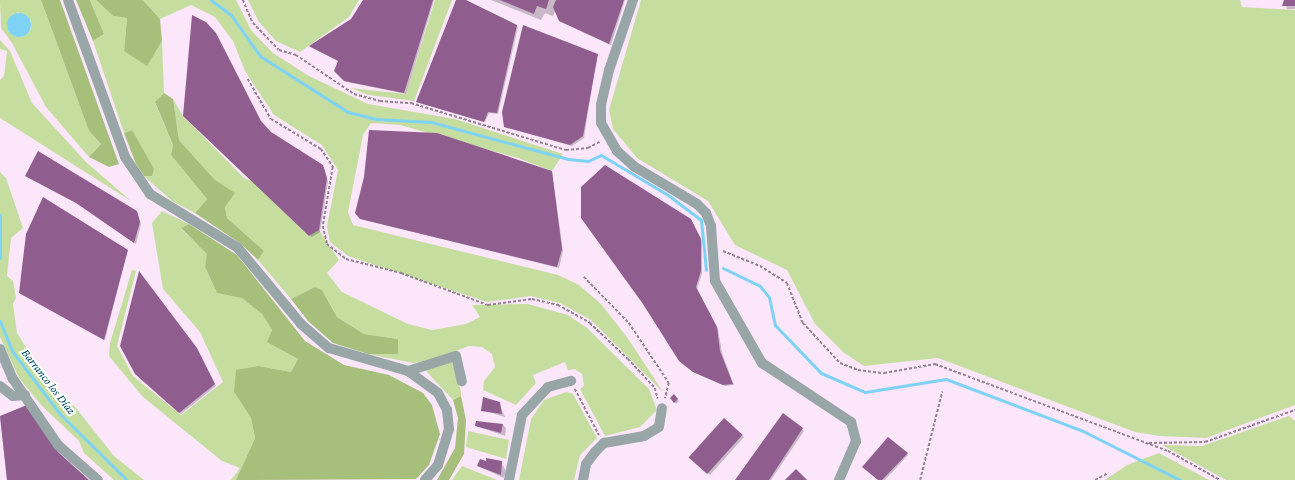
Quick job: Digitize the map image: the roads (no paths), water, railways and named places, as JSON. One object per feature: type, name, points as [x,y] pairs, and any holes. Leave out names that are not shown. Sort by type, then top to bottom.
[{"type":"street","points":[[68,0],[125,157],[150,194],[238,248],[256,266],[301,324],[329,348],[408,371],[438,393],[447,410],[449,429],[446,448],[438,465],[425,480]]},
{"type":"street","points":[[633,0],[601,105],[601,123],[608,137],[635,167],[697,204],[711,226],[714,247],[715,281],[752,352],[771,371],[851,422],[856,441],[839,480]]},
{"type":"street","points":[[0,349],[25,395],[58,445],[98,480]]},
{"type":"street","points":[[408,371],[456,356],[462,381]]},
{"type":"street","points":[[510,480],[522,415],[548,387],[571,381]]},
{"type":"street","points":[[0,386],[13,396],[25,395]]},
{"type":"street","points":[[583,480],[586,464],[604,443],[644,436],[659,427],[662,408]]},
{"type":"water","points":[[19,13],[28,16],[31,25],[28,34],[19,37],[10,34],[7,25],[10,16]]},
{"type":"waterway","points":[[211,0],[231,15],[260,56],[348,112],[377,119],[431,122],[568,159],[588,161],[601,155],[668,195],[701,220],[706,270]]},
{"type":"waterway","name":"Barranco los Díaz","points":[[0,215],[0,258]]},
{"type":"waterway","points":[[723,268],[760,286],[769,297],[775,325],[821,373],[865,392],[946,379],[1083,431],[1180,480]]},
{"type":"waterway","name":"Barranco los Díaz","points":[[0,321],[12,351],[60,414],[127,480]]}]
